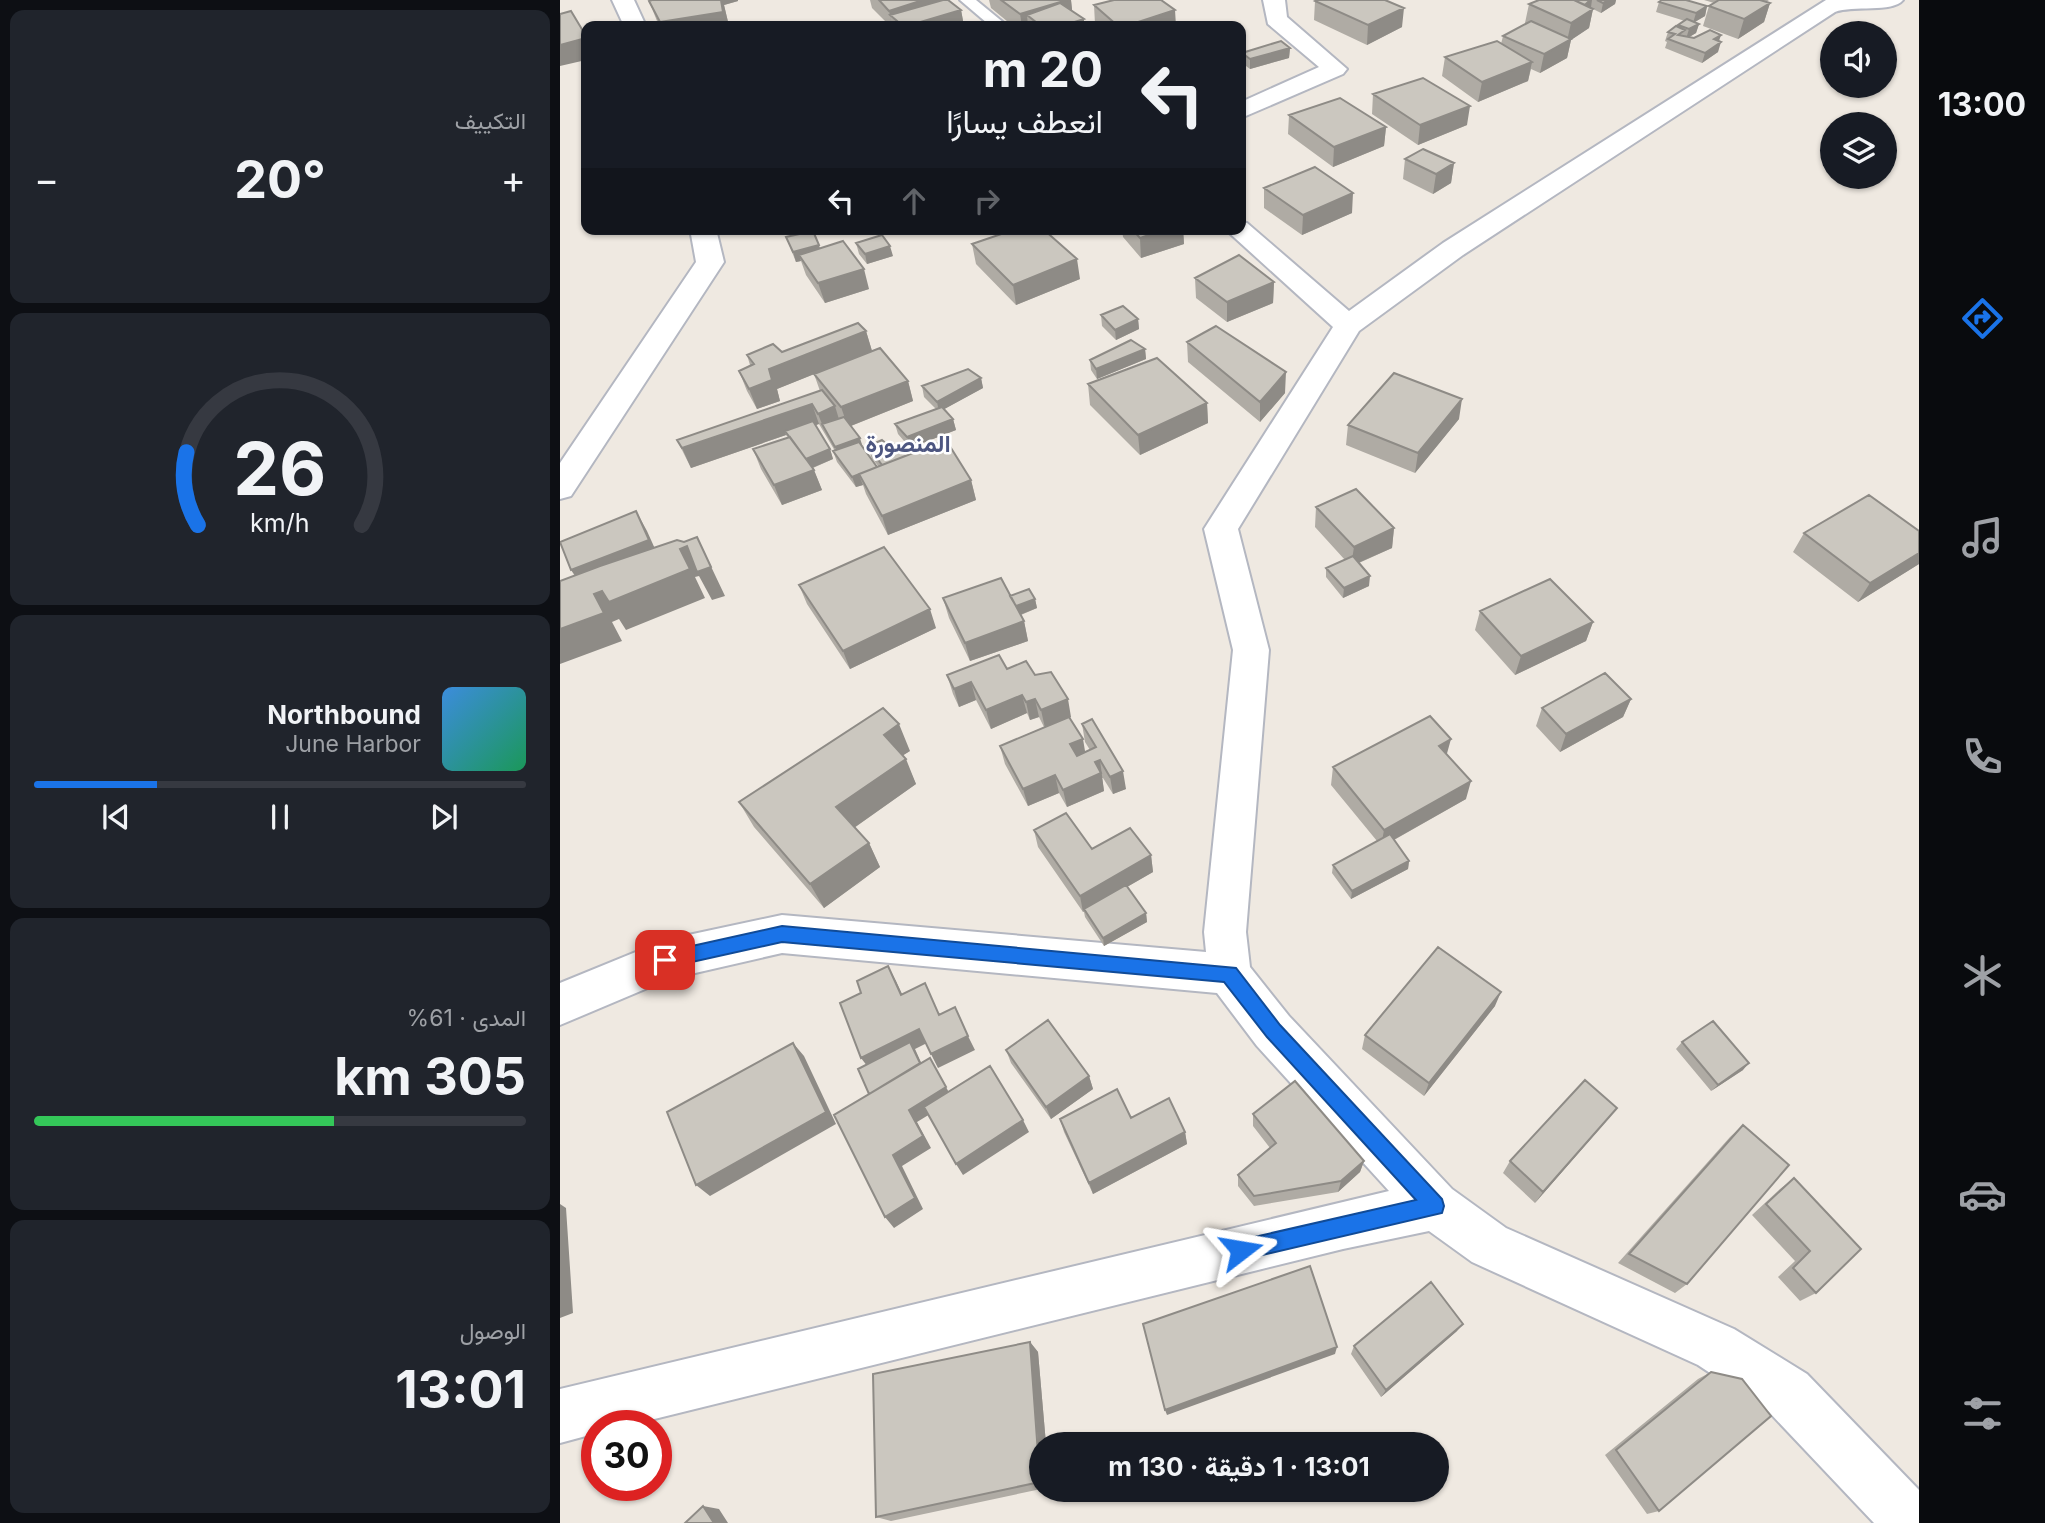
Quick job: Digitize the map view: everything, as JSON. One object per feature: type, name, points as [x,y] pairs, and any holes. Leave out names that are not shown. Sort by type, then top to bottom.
[{"type":"street","points":[[623,0],[633,21]]},
{"type":"street","points":[[1246,109],[1335,69],[1276,19],[1274,0]]},
{"type":"street","points":[[1892,0],[1838,1],[1454,249],[1348,325],[1221,529],[1251,650],[1226,932],[1229,974],[1273,1031],[1434,1206],[1489,1245],[1716,1347],[1788,1393],[1912,1523]]},
{"type":"street","points":[[560,488],[710,262],[704,235]]},
{"type":"street","points":[[1245,235],[1348,325]]},
{"type":"street","points":[[560,1004],[665,960],[782,934],[1229,974]]},
{"type":"street","points":[[560,1416],[1343,1225],[1434,1206]]},
{"type":"lane","points":[[967,0],[993,21]]},
{"type":"building","points":[[721,0],[723,12],[659,21],[649,1]]},
{"type":"building","points":[[879,0],[923,0],[889,11]]},
{"type":"building","points":[[943,0],[948,0],[961,10],[924,21],[897,21],[890,15]]},
{"type":"building","points":[[1001,0],[1067,0],[1020,14]]},
{"type":"building","points":[[1114,0],[1161,0],[1175,10],[1141,21],[1112,21],[1094,5]]},
{"type":"building","points":[[1385,0],[1404,8],[1368,25],[1315,1]]},
{"type":"building","points":[[1539,0],[1574,0],[1593,9],[1571,23],[1529,4]]},
{"type":"building","points":[[1574,0],[1590,0],[1585,5]]},
{"type":"building","points":[[1686,0],[1707,6],[1696,13],[1659,2]]},
{"type":"building","points":[[1719,0],[1760,0],[1770,3],[1744,19],[1709,6]]},
{"type":"building","points":[[1060,3],[1084,19],[1035,21],[1027,15]]},
{"type":"building","points":[[571,11],[581,28],[581,39],[560,45],[560,14]]},
{"type":"building","points":[[1687,19],[1699,24],[1689,29],[1678,25]]},
{"type":"building","points":[[1531,21],[1571,39],[1544,54],[1503,36]]},
{"type":"building","points":[[1676,26],[1685,30],[1678,35],[1694,38],[1710,30],[1721,35],[1714,39],[1721,42],[1705,53],[1668,39],[1675,34],[1668,32]]},
{"type":"building","points":[[1281,41],[1290,48],[1250,59],[1246,52]]},
{"type":"building","points":[[1497,41],[1532,62],[1482,82],[1445,57]]},
{"type":"building","points":[[1423,78],[1470,106],[1420,125],[1373,94]]},
{"type":"building","points":[[1340,98],[1386,127],[1334,147],[1289,115]]},
{"type":"building","points":[[1423,149],[1454,163],[1436,174],[1405,159]]},
{"type":"building","points":[[1315,167],[1353,193],[1303,215],[1264,188]]},
{"type":"building","points":[[815,235],[819,245],[793,252],[786,237]]},
{"type":"building","points":[[882,235],[890,246],[865,254],[856,243]]},
{"type":"building","points":[[998,235],[1050,235],[1077,259],[1013,285],[972,244]]},
{"type":"building","points":[[843,241],[864,269],[818,283],[799,255]]},
{"type":"building","points":[[1239,255],[1274,282],[1227,302],[1195,278]]},
{"type":"building","points":[[1123,306],[1138,319],[1115,330],[1101,315]]},
{"type":"building","points":[[858,323],[866,331],[769,369],[772,380],[749,389],[739,371],[754,364],[747,355],[773,344],[782,352]]},
{"type":"building","points":[[1216,326],[1286,372],[1260,402],[1187,342]]},
{"type":"building","points":[[1131,340],[1145,349],[1096,369],[1090,360]]},
{"type":"building","points":[[880,348],[908,381],[841,407],[814,374]]},
{"type":"building","points":[[1157,358],[1207,403],[1138,435],[1088,384]]},
{"type":"building","points":[[968,369],[981,378],[937,402],[922,386]]},
{"type":"building","points":[[1394,373],[1462,399],[1418,453],[1348,425]]},
{"type":"building","points":[[822,390],[835,406],[818,414],[812,404],[682,448],[677,440]]},
{"type":"building","points":[[942,407],[953,419],[907,437],[895,424]]},
{"type":"building","points":[[844,417],[860,438],[835,447],[822,424]]},
{"type":"building","points":[[813,421],[830,449],[806,459],[785,431]]},
{"type":"building","points":[[790,437],[814,470],[774,485],[753,449]]},
{"type":"building","points":[[882,440],[889,446],[900,443],[908,455],[882,465],[868,446]]},
{"type":"building","points":[[946,440],[971,480],[882,516],[859,474]]},
{"type":"building","points":[[859,442],[877,467],[852,477],[833,451]]},
{"type":"building","points":[[1356,489],[1394,528],[1354,547],[1316,507]]},
{"type":"building","points":[[1869,495],[1919,531],[1919,553],[1870,583],[1804,533]]},
{"type":"building","points":[[636,511],[649,540],[571,570],[560,542]]},
{"type":"building","points":[[697,537],[711,567],[697,572],[687,546],[680,549],[690,569],[609,602],[602,591],[594,594],[604,613],[560,629],[560,581],[677,540],[684,542]]},
{"type":"building","points":[[884,547],[930,609],[843,651],[799,585]]},
{"type":"building","points":[[1353,556],[1370,576],[1344,588],[1326,568]]},
{"type":"building","points":[[1001,578],[1024,621],[965,643],[943,598]]},
{"type":"building","points":[[1550,579],[1593,622],[1521,656],[1480,611]]},
{"type":"building","points":[[1029,589],[1035,599],[1016,606],[1010,596]]},
{"type":"building","points":[[999,655],[1007,669],[1026,661],[1035,675],[1051,672],[1068,699],[1041,710],[1035,699],[1026,702],[1022,695],[986,710],[971,682],[954,689],[947,675]]},
{"type":"building","points":[[1605,673],[1631,699],[1566,734],[1542,708]]},
{"type":"building","points":[[883,708],[899,724],[884,735],[906,759],[836,807],[869,843],[810,884],[739,802]]},
{"type":"building","points":[[1430,716],[1451,739],[1439,746],[1471,781],[1384,830],[1333,767]]},
{"type":"building","points":[[1069,717],[1083,739],[1070,744],[1077,756],[1096,747],[1082,724],[1092,719],[1123,771],[1110,777],[1100,760],[1095,762],[1101,773],[1063,790],[1055,775],[1023,789],[1000,746]]},
{"type":"building","points":[[1066,813],[1092,849],[1130,828],[1151,855],[1080,896],[1034,830]]},
{"type":"building","points":[[1390,834],[1409,861],[1352,891],[1333,865]]},
{"type":"building","points":[[1126,885],[1146,913],[1103,938],[1084,909]]},
{"type":"building","points":[[1438,947],[1501,992],[1429,1083],[1365,1035]]},
{"type":"building","points":[[888,966],[901,995],[925,983],[939,1015],[955,1007],[968,1036],[931,1054],[919,1029],[861,1058],[840,1003],[861,993],[857,981]]},
{"type":"building","points":[[1048,1020],[1089,1076],[1046,1107],[1006,1050]]},
{"type":"building","points":[[1713,1021],[1749,1063],[1718,1085],[1682,1042]]},
{"type":"building","points":[[910,1042],[920,1063],[869,1094],[858,1069]]},
{"type":"building","points":[[793,1043],[826,1112],[696,1185],[667,1112]]},
{"type":"building","points":[[930,1058],[946,1087],[909,1110],[923,1136],[893,1155],[915,1198],[885,1217],[834,1115]]},
{"type":"building","points":[[990,1066],[1023,1120],[956,1164],[924,1107]]},
{"type":"building","points":[[1585,1080],[1617,1108],[1543,1192],[1510,1161]]},
{"type":"building","points":[[1295,1081],[1364,1161],[1341,1181],[1254,1196],[1238,1175],[1276,1143],[1253,1114]]},
{"type":"building","points":[[1117,1089],[1131,1118],[1169,1098],[1185,1132],[1089,1183],[1060,1119]]},
{"type":"building","points":[[1743,1125],[1789,1165],[1687,1284],[1629,1254]]},
{"type":"building","points":[[1794,1178],[1861,1249],[1816,1293],[1793,1268],[1810,1251],[1766,1204]]},
{"type":"building","points":[[1310,1266],[1337,1347],[1165,1410],[1143,1324]]},
{"type":"building","points":[[1431,1282],[1463,1324],[1386,1390],[1354,1346]]},
{"type":"building","points":[[1030,1342],[1036,1432],[1029,1432],[1029,1484],[876,1517],[873,1374]]},
{"type":"building","points":[[1711,1372],[1742,1379],[1771,1416],[1659,1511],[1616,1450]]},
{"type":"building","points":[[703,1506],[714,1523],[685,1523]]},
{"type":"district","name":"المنصورة","points":[[908,443]]},
{"type":"route","points":[[665,960],[782,934],[1229,974],[1273,1031],[1434,1206],[1241,1250]]}]
